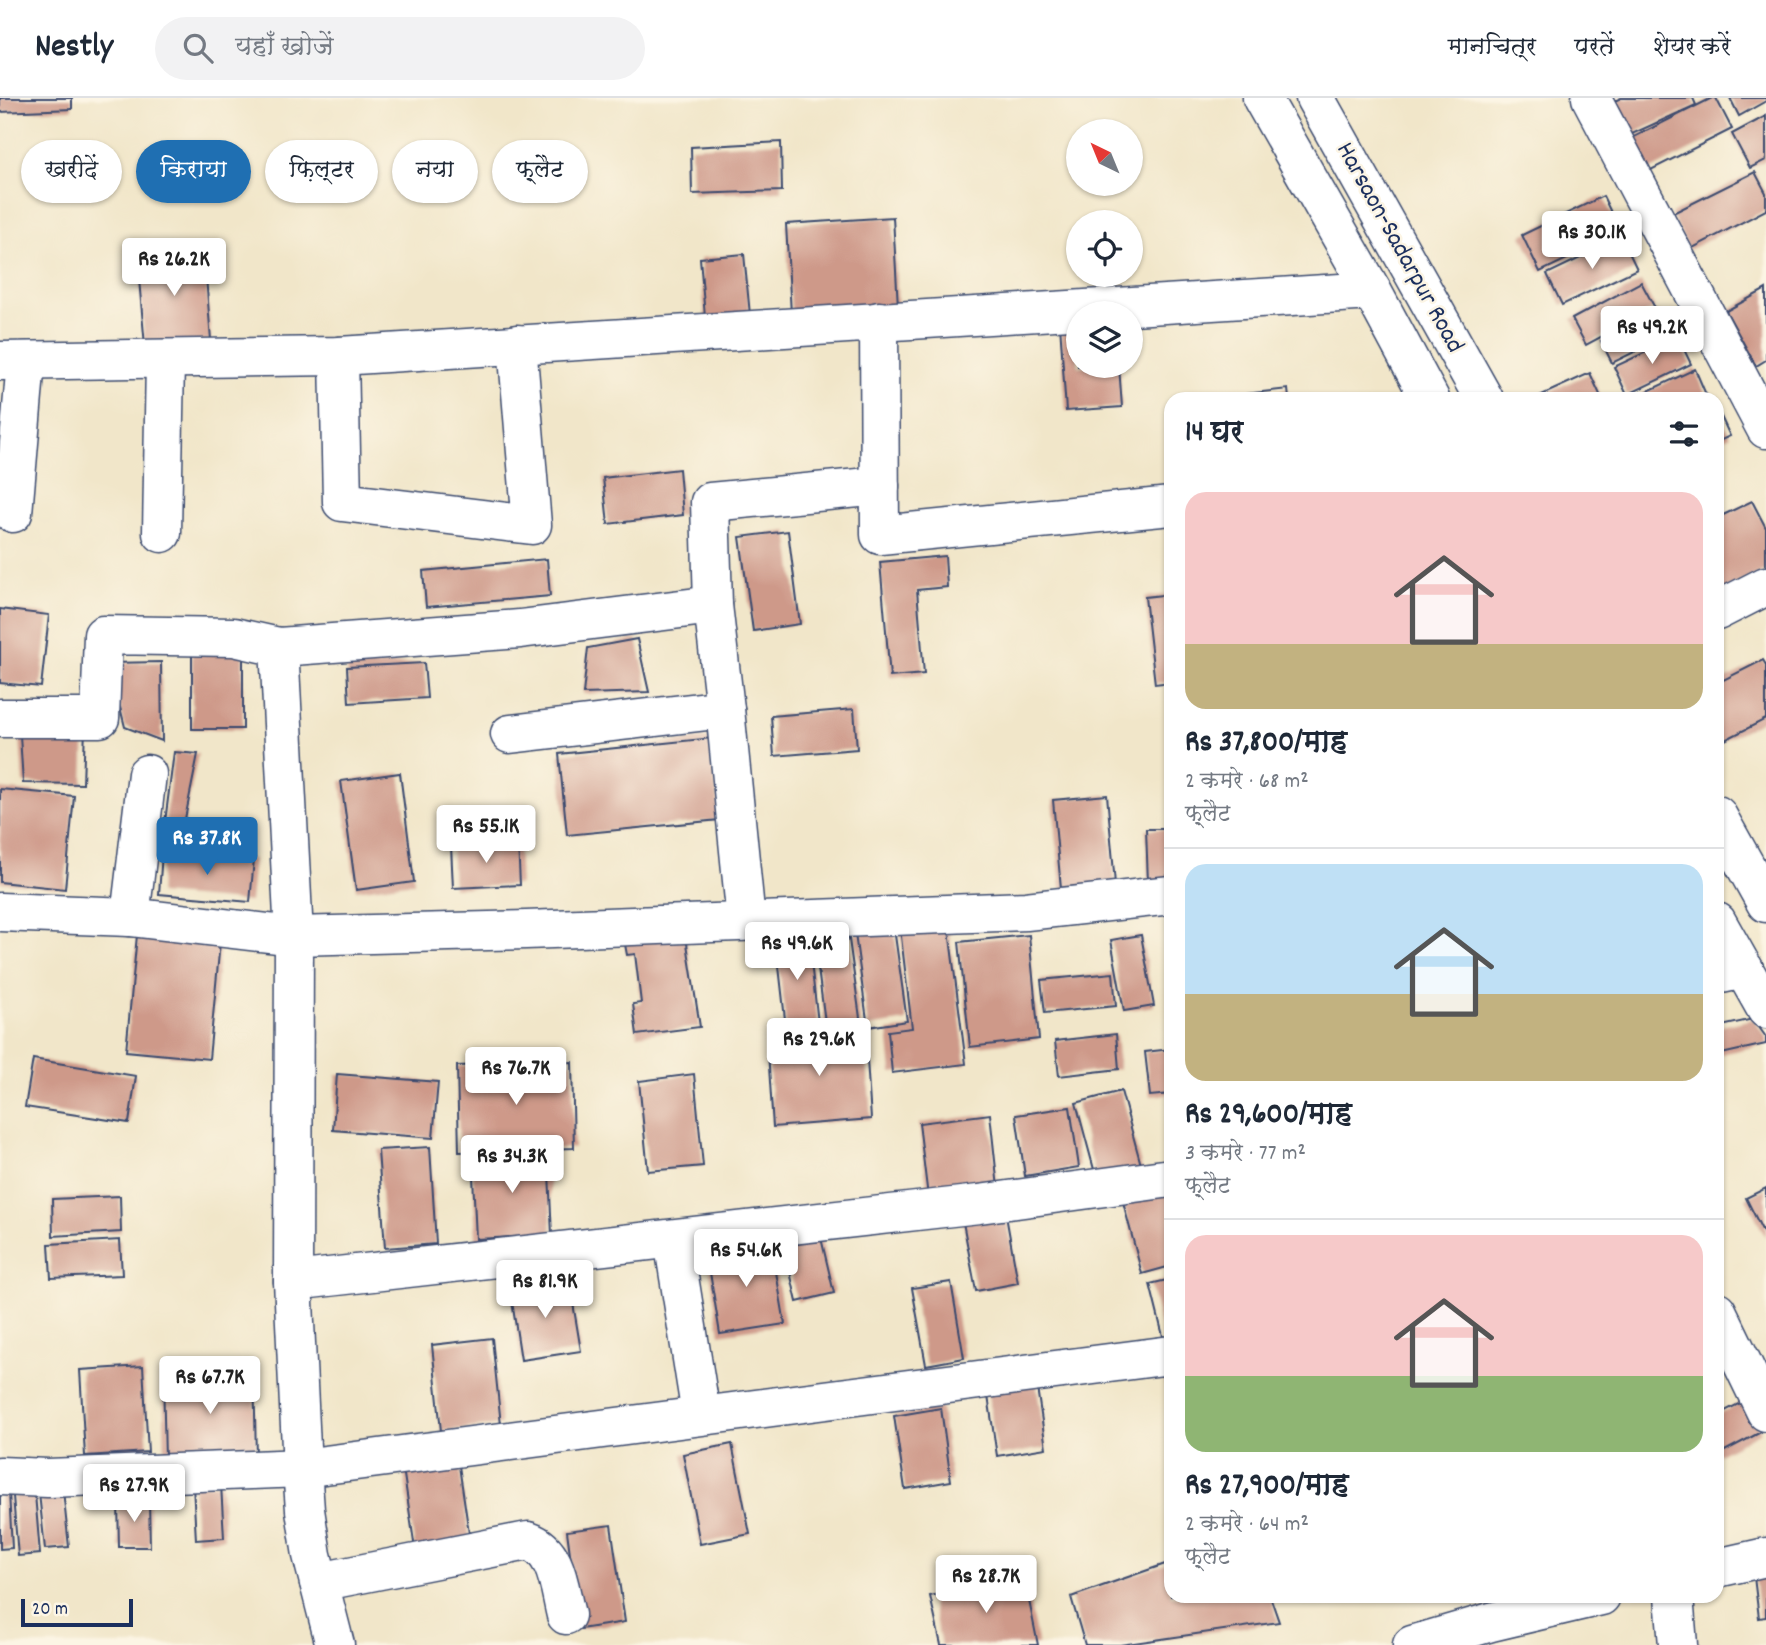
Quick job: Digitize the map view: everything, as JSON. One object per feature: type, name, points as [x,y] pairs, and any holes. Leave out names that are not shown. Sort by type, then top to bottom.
[{"type":"street","name":"Harsaon-Sadarpur Road","points":[[1262,98],[1373,291],[1426,392]]},
{"type":"street","name":"Harsaon-Sadarpur Road","points":[[1315,98],[1480,392]]},
{"type":"street","points":[[1591,98],[1766,429]]},
{"type":"street","points":[[13,513],[13,361],[339,356],[1373,291]]},
{"type":"street","points":[[879,321],[880,535],[1164,507]]},
{"type":"street","points":[[339,356],[342,502],[531,525],[517,344]]},
{"type":"street","points":[[162,533],[165,359]]},
{"type":"street","points":[[746,921],[713,605],[710,502],[880,486]]},
{"type":"street","points":[[1724,607],[1766,586]]},
{"type":"street","points":[[0,718],[100,718],[103,635],[234,637],[279,647],[520,629],[713,605]]},
{"type":"street","points":[[279,647],[294,936],[293,1281],[302,1468],[305,1510],[335,1645]]},
{"type":"street","points":[[510,734],[725,709]]},
{"type":"street","points":[[130,917],[147,774]]},
{"type":"street","points":[[1724,828],[1766,903]]},
{"type":"street","points":[[0,912],[130,917],[294,936],[1026,911],[1164,896]]},
{"type":"street","points":[[1724,949],[1730,972],[1766,1009]]},
{"type":"street","points":[[293,1281],[979,1204],[1164,1179]]},
{"type":"street","points":[[673,1238],[701,1415]]},
{"type":"street","points":[[1724,1325],[1766,1412]]},
{"type":"street","points":[[0,1476],[48,1478],[302,1468],[1164,1356]]},
{"type":"street","points":[[319,1582],[528,1541],[540,1545],[551,1558],[566,1615]]},
{"type":"street","points":[[1724,1566],[1766,1557]]},
{"type":"street","points":[[1412,1645],[1484,1609],[1538,1603]]},
{"type":"street","points":[[1675,1603],[1678,1645]]},
{"type":"building","points":[[0,98],[72,98],[72,109],[0,112]]},
{"type":"building","points":[[1621,98],[1693,98],[1696,105],[1621,139],[1606,105]]},
{"type":"building","points":[[1716,98],[1732,129],[1643,174],[1626,141]]},
{"type":"building","points":[[1730,98],[1766,98],[1766,101],[1739,116]]},
{"type":"building","points":[[1766,116],[1766,160],[1750,168],[1732,134]]},
{"type":"building","points":[[781,142],[782,191],[692,194],[691,147]]},
{"type":"building","points":[[1755,172],[1766,193],[1766,210],[1689,250],[1671,214]]},
{"type":"building","points":[[1603,196],[1621,233],[1540,272],[1522,235]]},
{"type":"building","points":[[893,217],[898,307],[791,314],[786,224]]},
{"type":"building","points":[[1622,238],[1637,269],[1562,305],[1547,274]]},
{"type":"building","points":[[204,251],[211,340],[145,346],[137,257]]},
{"type":"building","points":[[744,254],[751,325],[706,328],[700,258]]},
{"type":"building","points":[[1641,282],[1655,308],[1586,345],[1572,319]]},
{"type":"building","points":[[1766,289],[1766,360],[1756,366],[1726,311]]},
{"type":"building","points":[[1660,311],[1671,334],[1612,363],[1601,341]]},
{"type":"building","points":[[1066,323],[1066,378],[1120,378],[1122,407],[1066,411],[1060,324]]},
{"type":"building","points":[[1678,337],[1691,364],[1633,392],[1626,392],[1614,367]]},
{"type":"building","points":[[1695,369],[1705,392],[1646,392]]},
{"type":"building","points":[[1590,373],[1599,392],[1548,392]]},
{"type":"building","points":[[1288,389],[1288,392],[1262,392]]},
{"type":"building","points":[[1724,423],[1730,436],[1724,439]]},
{"type":"building","points":[[679,469],[683,515],[608,524],[603,478]]},
{"type":"building","points":[[1752,501],[1766,528],[1766,570],[1724,591],[1724,515]]},
{"type":"building","points":[[788,531],[800,624],[753,631],[740,537]]},
{"type":"building","points":[[945,556],[947,587],[917,590],[924,674],[890,677],[880,562]]},
{"type":"building","points":[[547,559],[550,596],[426,607],[423,571]]},
{"type":"building","points":[[1164,595],[1164,683],[1155,684],[1145,597]]},
{"type":"building","points":[[0,609],[49,615],[41,687],[0,683]]},
{"type":"building","points":[[637,639],[649,692],[583,694],[588,648]]},
{"type":"building","points":[[192,653],[243,653],[243,729],[192,729]]},
{"type":"building","points":[[1763,660],[1766,665],[1766,719],[1724,740],[1724,680]]},
{"type":"building","points":[[161,662],[162,741],[125,727],[109,663]]},
{"type":"building","points":[[424,663],[427,698],[349,703],[347,667]]},
{"type":"building","points":[[854,709],[857,749],[774,756],[771,716]]},
{"type":"building","points":[[85,728],[83,784],[23,783],[20,735]]},
{"type":"building","points":[[712,738],[719,820],[567,835],[559,754]]},
{"type":"building","points":[[174,752],[198,754],[184,824],[165,822]]},
{"type":"building","points":[[400,773],[414,882],[356,890],[341,781]]},
{"type":"building","points":[[0,789],[74,796],[65,889],[0,882]]},
{"type":"building","points":[[1107,795],[1115,884],[1061,889],[1053,800]]},
{"type":"building","points":[[1146,829],[1164,829],[1164,882],[1148,883]]},
{"type":"building","points":[[518,842],[520,885],[453,888],[451,846]]},
{"type":"building","points":[[162,853],[254,859],[250,902],[159,894]]},
{"type":"building","points":[[948,922],[966,1064],[892,1073],[888,1031],[912,1028],[900,928]]},
{"type":"building","points":[[847,925],[861,1025],[826,1030],[813,930]]},
{"type":"building","points":[[894,928],[907,1021],[868,1027],[855,934]]},
{"type":"building","points":[[137,935],[220,942],[209,1059],[126,1051]]},
{"type":"building","points":[[1029,935],[1039,1039],[970,1047],[959,942]]},
{"type":"building","points":[[1141,935],[1154,1006],[1124,1011],[1111,940]]},
{"type":"building","points":[[808,936],[818,1023],[786,1028],[776,940]]},
{"type":"building","points":[[686,937],[700,1027],[637,1035],[633,1004],[641,1003],[635,954],[627,955],[624,939]]},
{"type":"building","points":[[1113,973],[1116,1006],[1045,1013],[1041,980]]},
{"type":"building","points":[[1753,1019],[1766,1037],[1766,1044],[1724,1053],[1724,1025]]},
{"type":"building","points":[[865,1030],[871,1119],[773,1127],[767,1037]]},
{"type":"building","points":[[1116,1034],[1119,1069],[1059,1076],[1055,1041]]},
{"type":"building","points":[[1164,1050],[1164,1095],[1150,1096],[1145,1052]]},
{"type":"building","points":[[33,1059],[136,1076],[129,1123],[25,1107]]},
{"type":"building","points":[[572,1062],[574,1148],[459,1152],[457,1066]]},
{"type":"building","points":[[337,1074],[438,1082],[433,1138],[333,1130]]},
{"type":"building","points":[[694,1074],[703,1166],[648,1171],[639,1081]]},
{"type":"building","points":[[1121,1091],[1144,1176],[1099,1188],[1076,1103]]},
{"type":"building","points":[[1070,1107],[1079,1167],[1025,1176],[1016,1115]]},
{"type":"building","points":[[990,1114],[998,1188],[928,1197],[919,1123]]},
{"type":"building","points":[[430,1147],[436,1244],[385,1248],[378,1150]]},
{"type":"building","points":[[548,1152],[552,1235],[476,1239],[472,1155]]},
{"type":"building","points":[[1766,1188],[1766,1238],[1746,1198]]},
{"type":"building","points":[[1164,1191],[1164,1268],[1142,1274],[1123,1202]]},
{"type":"building","points":[[120,1196],[121,1232],[53,1236],[52,1199]]},
{"type":"building","points":[[1005,1210],[1018,1283],[976,1291],[962,1217]]},
{"type":"building","points":[[818,1225],[834,1293],[797,1302],[781,1233]]},
{"type":"building","points":[[120,1240],[122,1275],[51,1278],[49,1244]]},
{"type":"building","points":[[771,1243],[785,1324],[720,1334],[707,1254]]},
{"type":"building","points":[[569,1279],[581,1351],[521,1360],[510,1288]]},
{"type":"building","points":[[1164,1281],[1164,1340],[1150,1284]]},
{"type":"building","points":[[951,1282],[964,1358],[926,1365],[912,1288]]},
{"type":"building","points":[[492,1338],[501,1425],[441,1431],[432,1345]]},
{"type":"building","points":[[143,1366],[148,1452],[85,1456],[80,1370]]},
{"type":"building","points":[[254,1371],[256,1457],[165,1460],[163,1374]]},
{"type":"building","points":[[1036,1381],[1046,1448],[997,1456],[987,1389]]},
{"type":"building","points":[[1744,1401],[1761,1432],[1724,1451],[1724,1411]]},
{"type":"building","points":[[941,1408],[951,1481],[905,1489],[894,1416]]},
{"type":"building","points":[[732,1444],[750,1534],[700,1544],[683,1454]]},
{"type":"building","points":[[458,1459],[471,1547],[416,1556],[403,1468]]},
{"type":"building","points":[[221,1484],[224,1538],[196,1540],[193,1485]]},
{"type":"building","points":[[63,1490],[69,1547],[45,1549],[39,1493]]},
{"type":"building","points":[[9,1492],[12,1548],[0,1549],[0,1493]]},
{"type":"building","points":[[35,1494],[40,1554],[18,1556],[13,1496]]},
{"type":"building","points":[[149,1500],[150,1547],[119,1547],[118,1501]]},
{"type":"building","points":[[611,1525],[625,1622],[580,1629],[567,1531]]},
{"type":"building","points":[[1164,1564],[1164,1603],[1272,1603],[1279,1622],[1120,1645],[1085,1645],[1071,1597]]},
{"type":"building","points":[[1024,1576],[1038,1645],[941,1645],[930,1596]]},
{"type":"building","points":[[1766,1576],[1766,1617],[1759,1618],[1754,1577]]}]
